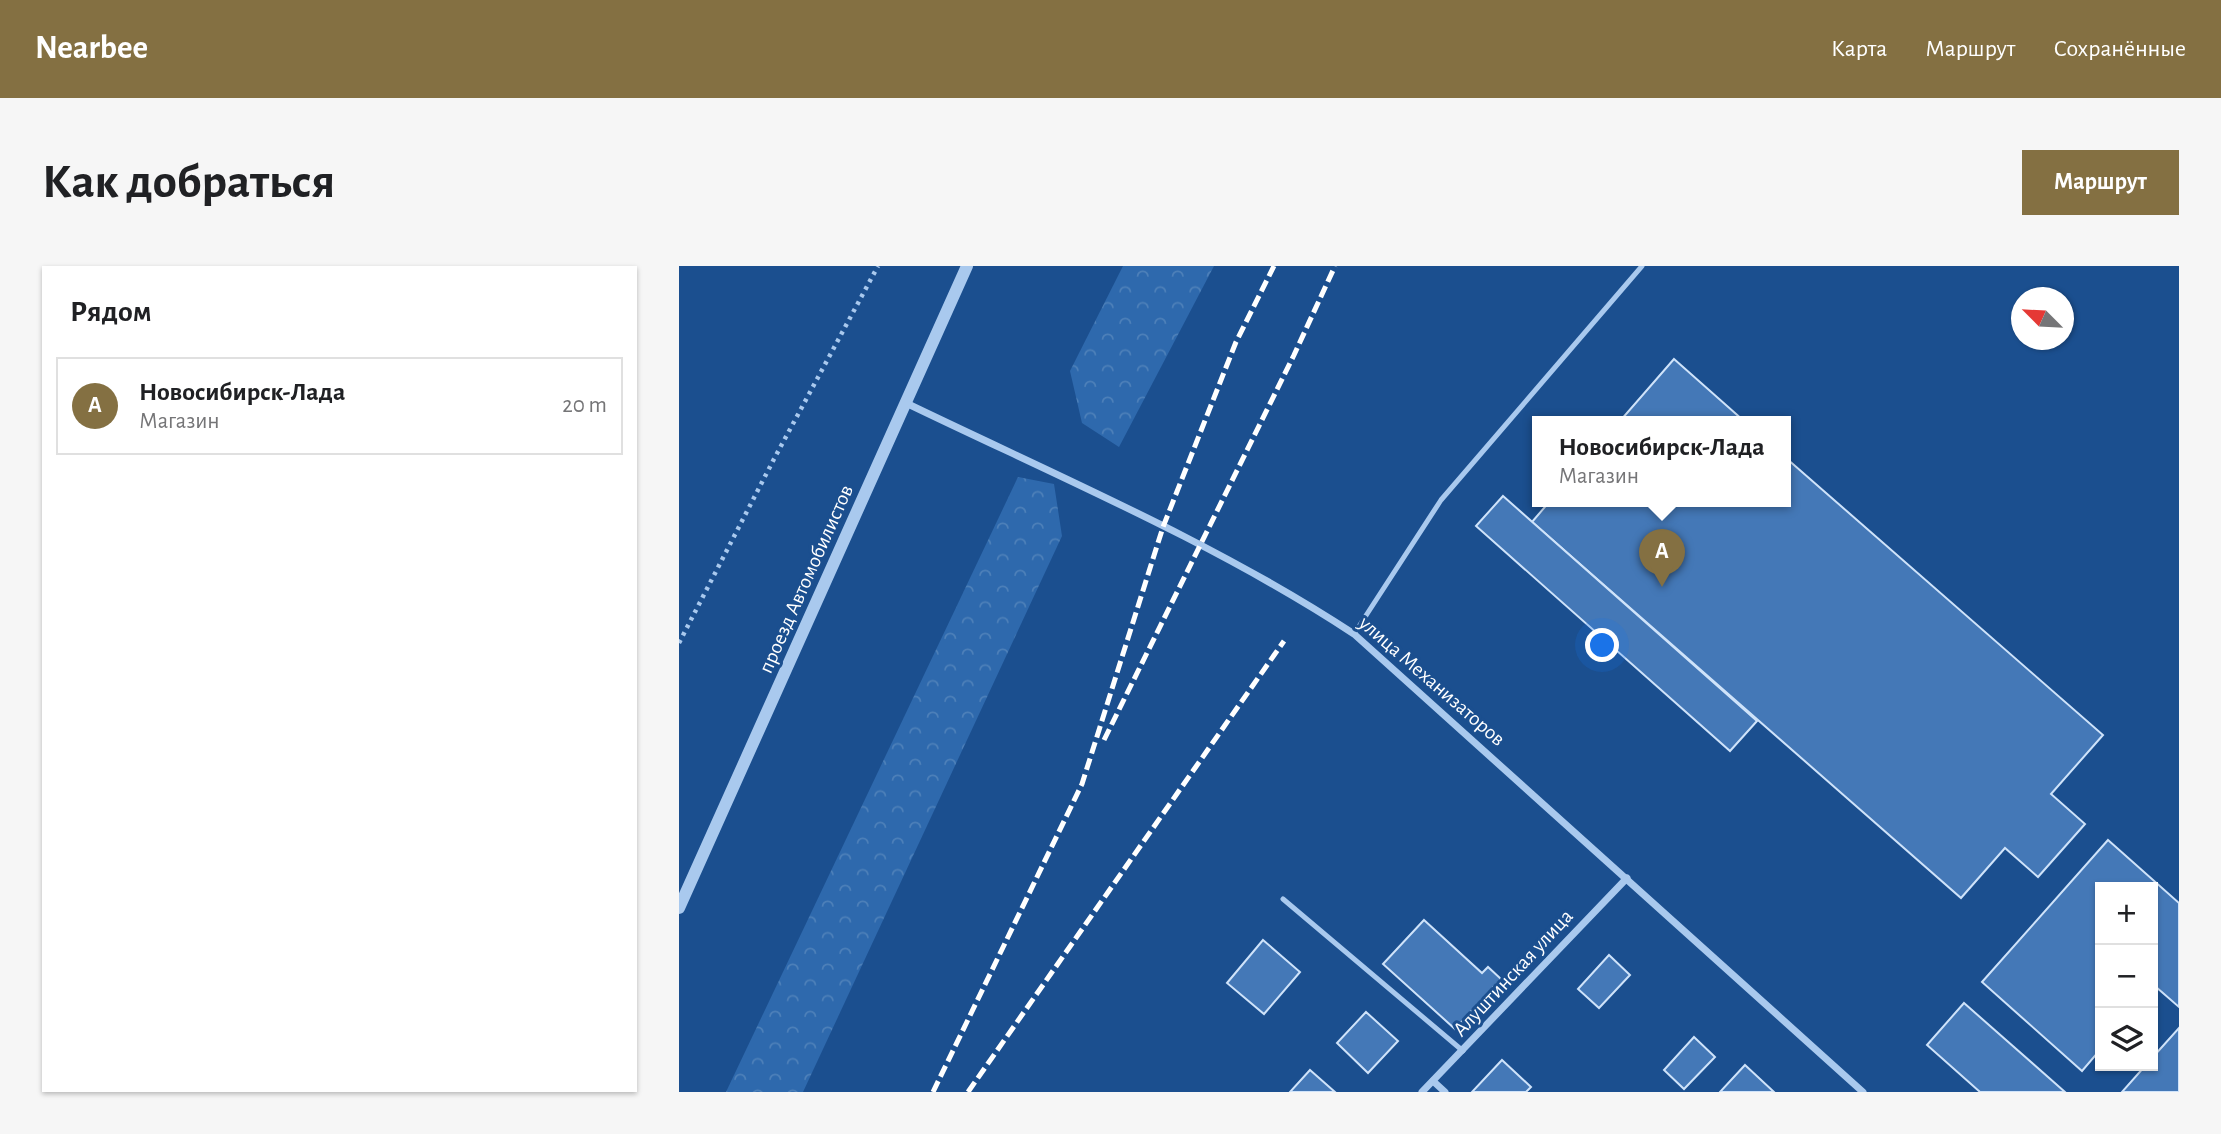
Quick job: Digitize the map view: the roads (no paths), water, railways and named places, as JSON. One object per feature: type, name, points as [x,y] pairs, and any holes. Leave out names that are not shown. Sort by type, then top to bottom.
[{"type":"street","name":"проезд Автомобилистов","points":[[679,908],[967,266]]},
{"type":"street","name":"улица Механизаторов","points":[[906,403],[1200,545],[1318,610],[1355,634],[1863,1092]]},
{"type":"street","name":"Алуштинская улица","points":[[1422,1092],[1627,878]]},
{"type":"street","points":[[1433,1081],[1445,1092]]},
{"type":"lane","points":[[1355,634],[1441,500],[1642,266]]},
{"type":"lane","points":[[1283,899],[1463,1051]]},
{"type":"railway","points":[[933,1092],[1082,784],[1163,527],[1236,342],[1274,266]]},
{"type":"railway","points":[[1104,740],[1294,355],[1335,266]]},
{"type":"railway","points":[[968,1092],[1284,641]]},
{"type":"place","name":"Новосибирск-Лада","points":[[1662,587]]}]
